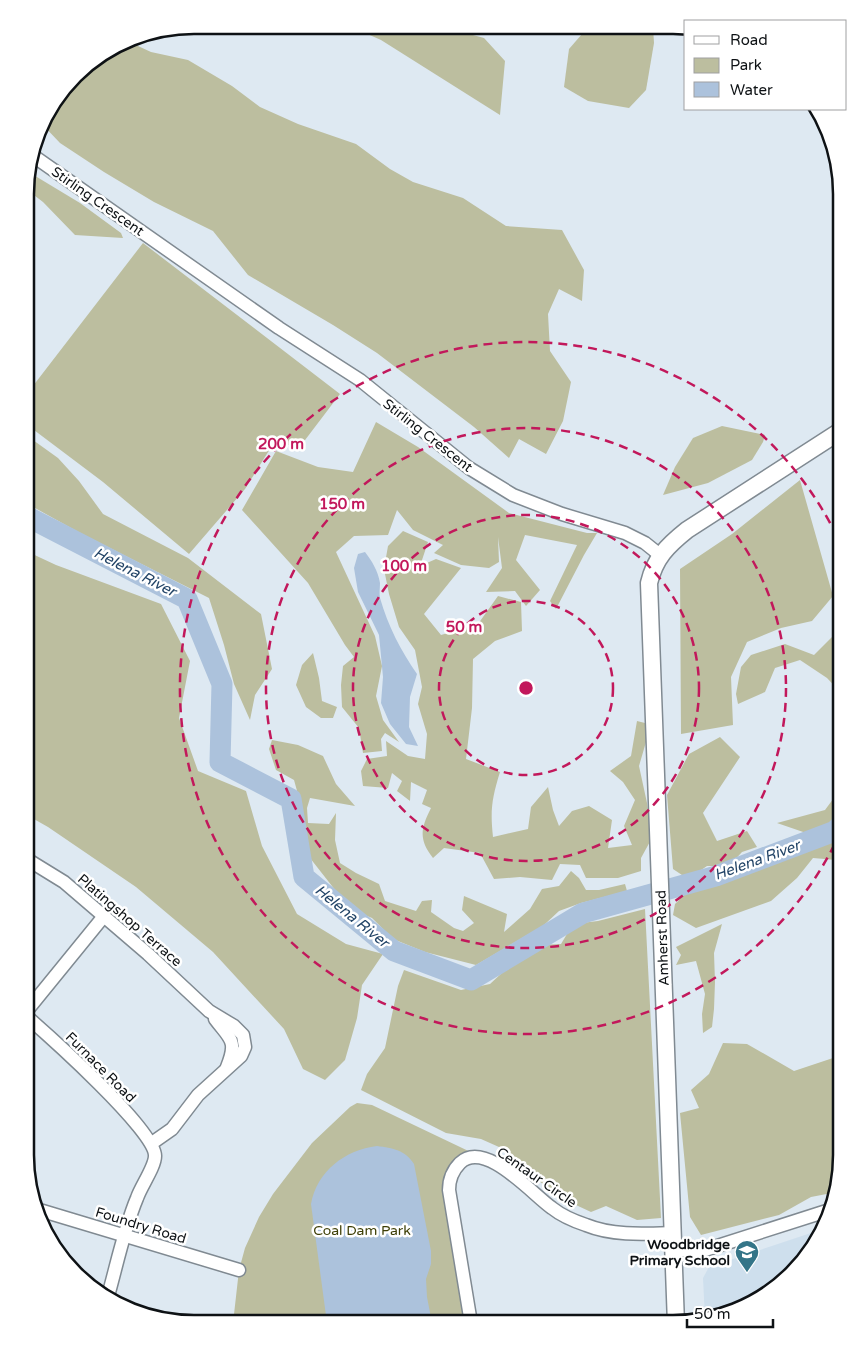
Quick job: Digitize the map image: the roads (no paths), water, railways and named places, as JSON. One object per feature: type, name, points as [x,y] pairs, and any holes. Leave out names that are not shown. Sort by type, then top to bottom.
[{"type":"street","name":"Stirling Crescent","points":[[38,159],[279,328],[360,380],[476,472],[513,495],[562,514],[625,533],[645,543],[660,555]]},
{"type":"street","points":[[660,555],[687,530],[833,436]]},
{"type":"street","name":"Amherst Road","points":[[660,555],[652,569],[649,583],[676,1315]]},
{"type":"street","name":"Platingshop Terrace","points":[[34,864],[64,882],[104,916],[209,1011],[232,1040],[233,1051],[227,1067],[198,1095],[172,1129],[152,1143]]},
{"type":"street","points":[[34,1003],[104,916]]},
{"type":"street","name":"Furnace Road","points":[[34,1022],[76,1060],[152,1143]]},
{"type":"street","points":[[109,1291],[137,1197],[155,1160],[156,1155],[152,1143]]},
{"type":"street","name":"Centaur Circle","points":[[471,1315],[449,1190],[449,1184],[454,1171],[464,1160],[481,1157],[490,1160],[503,1168],[557,1212],[587,1226],[623,1232],[673,1233]]},
{"type":"street","name":"Foundry Road","points":[[44,1211],[239,1270]]},
{"type":"street","points":[[673,1250],[705,1250],[823,1212]]},
{"type":"water","points":[[365,552],[378,574],[380,598],[391,628],[400,647],[417,674],[410,697],[409,727],[418,746],[406,744],[390,724],[381,703],[383,677],[379,635],[358,592],[354,568],[358,554]]},
{"type":"water","points":[[377,1146],[398,1150],[414,1164],[431,1251],[431,1264],[426,1279],[430,1315],[326,1315],[311,1204],[314,1192],[326,1172],[344,1157],[365,1148]]},
{"type":"waterway","name":"Helena River","points":[[34,520],[187,599],[222,684],[220,762],[291,799],[304,877],[394,951],[471,980],[583,913],[716,876],[833,832]]},
{"type":"place","name":"Woodbridge Primary School","points":[[747,1273]]},
{"type":"park label","name":"Coal Dam Park","points":[[362,1230]]}]
